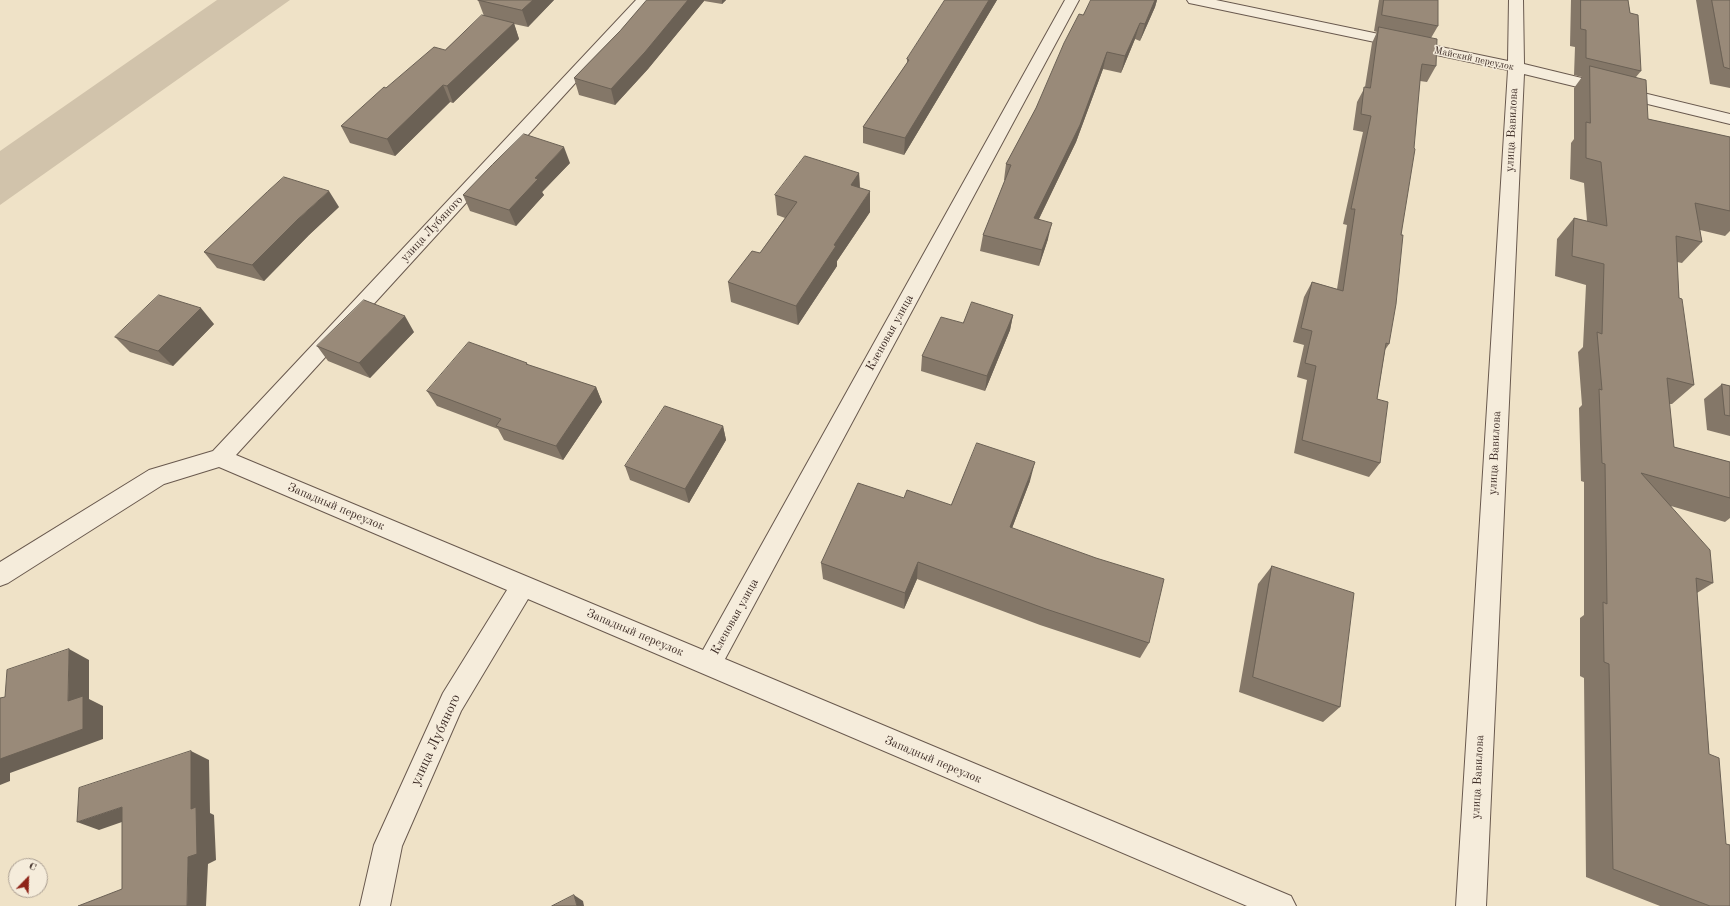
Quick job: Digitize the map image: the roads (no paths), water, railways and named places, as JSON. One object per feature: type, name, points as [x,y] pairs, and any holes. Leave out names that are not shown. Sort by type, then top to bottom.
[{"type":"street","name":"улица Лубяного","points":[[220,458],[644,0]]},
{"type":"street","name":"Кленовая улица","points":[[708,665],[1072,0]]},
{"type":"street","name":"Майский переулок","points":[[1194,0],[1516,67],[1730,119]]},
{"type":"street","name":"улица Вавилова","points":[[1471,906],[1516,67],[1516,0]]},
{"type":"street","points":[[0,575],[157,477],[220,458]]},
{"type":"street","name":"Западный переулок","points":[[220,458],[1281,906]]},
{"type":"street","name":"улица Лубяного","points":[[375,906],[388,845],[452,702],[523,586]]}]
